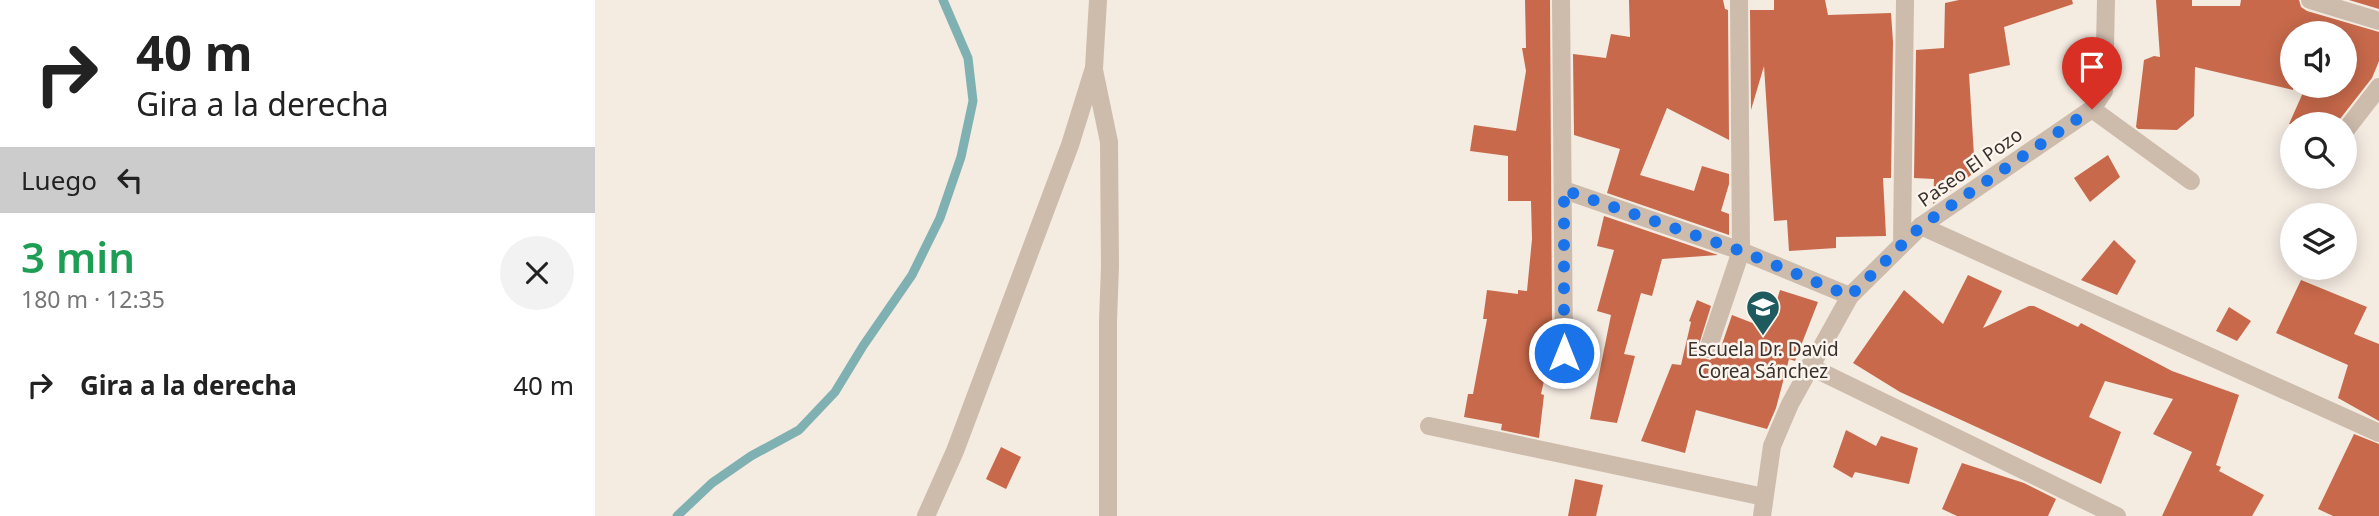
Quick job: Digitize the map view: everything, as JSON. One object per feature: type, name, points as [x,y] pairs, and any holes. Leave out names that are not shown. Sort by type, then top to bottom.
[{"type":"street","points":[[926,516],[955,451],[1070,145],[1094,68],[1098,0]]},
{"type":"street","points":[[1561,0],[1564,353]]},
{"type":"street","points":[[1708,349],[1741,251],[1739,0]]},
{"type":"street","points":[[1902,244],[1905,0]]},
{"type":"street","points":[[2106,0],[2104,91],[2092,109],[2191,181]]},
{"type":"street","points":[[2310,0],[2379,21]]},
{"type":"street","points":[[1094,68],[1109,142],[1111,266],[1108,321],[1108,516]]},
{"type":"street","points":[[2357,115],[2379,87]]},
{"type":"street","name":"Paseo El Pozo","points":[[1762,516],[1772,446],[1809,366],[1850,296],[1921,226],[2092,109]]},
{"type":"street","points":[[1564,190],[1741,251],[1850,296]]},
{"type":"street","points":[[1921,226],[2379,433]]},
{"type":"street","points":[[1809,366],[2117,516]]},
{"type":"street","points":[[1429,426],[1764,497]]},
{"type":"building","points":[[1525,0],[1550,0],[1552,328],[1541,394],[1544,395],[1539,438],[1501,430],[1502,424],[1464,417],[1468,394],[1473,394],[1487,319],[1483,319],[1487,290],[1518,294],[1518,290],[1527,291],[1532,239],[1531,201],[1508,201],[1508,156],[1470,151],[1474,125],[1516,131],[1526,71],[1522,48],[1526,48]]},
{"type":"building","points":[[1629,0],[1723,0],[1725,9],[1728,10],[1729,140],[1667,108],[1640,175],[1694,191],[1702,166],[1729,174],[1729,184],[1721,211],[1729,214],[1729,235],[1607,193],[1620,149],[1574,135],[1573,54],[1606,58],[1611,34],[1630,37]]},
{"type":"building","points":[[1774,0],[1825,0],[1828,15],[1891,13],[1891,178],[1883,178],[1886,236],[1836,237],[1836,248],[1789,251],[1787,220],[1774,221],[1764,66],[1751,110],[1750,10],[1774,10]]},
{"type":"building","points":[[1959,0],[2072,0],[2073,4],[2004,27],[2010,65],[1969,74],[1975,172],[1933,204],[1934,179],[1914,178],[1916,50],[1944,48],[1945,3]]},
{"type":"building","points":[[2156,0],[2192,0],[2192,6],[2240,6],[2241,0],[2299,0],[2301,7],[2307,11],[2341,21],[2280,21],[2280,87],[2195,67],[2194,116],[2177,130],[2138,129],[2136,127],[2144,60],[2160,57]]},
{"type":"building","points":[[2349,0],[2379,0],[2379,9]]},
{"type":"building","points":[[2357,26],[2379,32],[2379,61],[2372,78],[2357,97]]},
{"type":"building","points":[[2301,98],[2356,98],[2345,112],[2294,112]]},
{"type":"building","points":[[2108,155],[2120,177],[2090,202],[2074,178]]},
{"type":"building","points":[[1604,216],[1718,255],[1662,259],[1652,296],[1641,293],[1624,354],[1635,356],[1617,423],[1590,419],[1611,315],[1597,311],[1614,250],[1597,246]]},
{"type":"building","points":[[2114,240],[2136,261],[2117,295],[2081,280]]},
{"type":"building","points":[[1968,275],[2002,291],[1983,328],[2034,306],[2078,327],[2081,323],[2172,371],[2239,395],[2216,465],[2221,467],[2219,471],[2264,495],[2252,516],[2162,516],[2192,452],[2153,434],[2173,399],[2105,381],[2089,417],[2121,432],[2101,484],[1900,392],[1853,363],[1904,290],[1943,324]]},
{"type":"building","points":[[2301,280],[2367,307],[2354,334],[2379,344],[2379,421],[2338,398],[2348,365],[2276,333]]},
{"type":"building","points":[[1780,290],[1818,302],[1795,361],[1789,359],[1776,408],[1767,429],[1696,410],[1685,453],[1641,441],[1672,364],[1681,365],[1691,322],[1689,321],[1697,300],[1711,306],[1697,351],[1700,357],[1710,360],[1719,353],[1732,315],[1768,329]]},
{"type":"building","points":[[2229,307],[2251,321],[2237,341],[2216,331]]},
{"type":"building","points":[[1846,430],[1876,446],[1881,436],[1918,448],[1909,484],[1855,472],[1852,478],[1833,467]]},
{"type":"building","points":[[2354,434],[2379,444],[2379,516],[2333,516],[2318,509]]},
{"type":"building","points":[[1001,447],[1021,457],[1006,489],[986,479]]},
{"type":"building","points":[[1962,463],[2024,483],[2056,499],[2048,516],[1957,516],[1942,509]]},
{"type":"building","points":[[1575,479],[1603,485],[1596,516],[1568,516]]},
{"type":"waterway","points":[[677,516],[712,483],[751,456],[799,430],[835,392],[912,275],[940,218],[961,157],[973,101],[968,58],[943,0]]},
{"type":"place","name":"Escuela Dr. David Corea Sánchez","points":[[1763,337]]},
{"type":"route","points":[[1564,353],[1564,190],[1741,251],[1850,296],[1921,226],[2092,109]]}]
